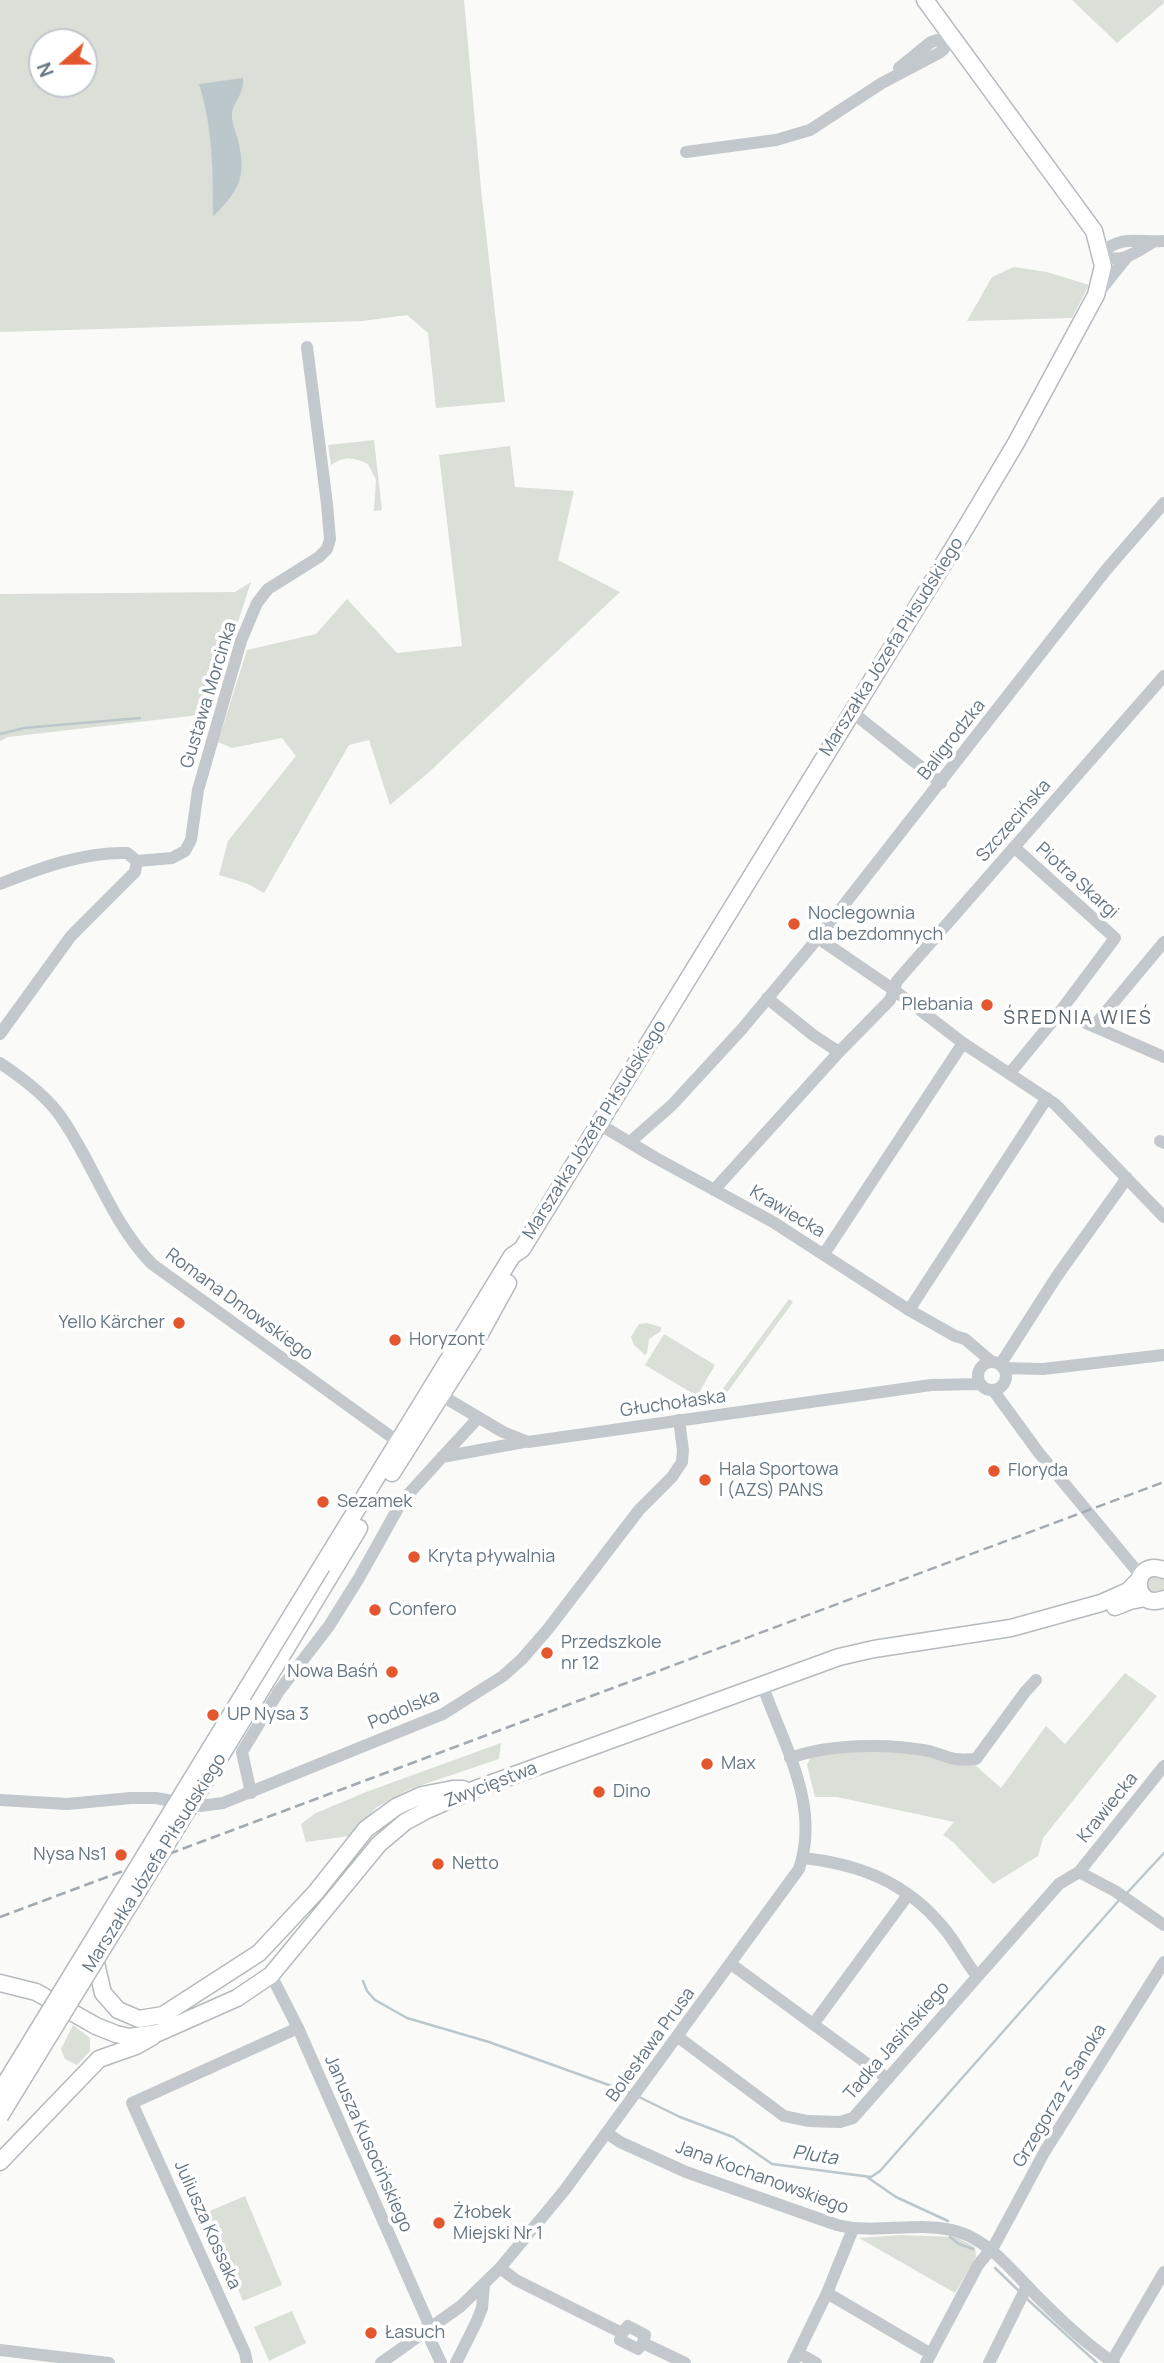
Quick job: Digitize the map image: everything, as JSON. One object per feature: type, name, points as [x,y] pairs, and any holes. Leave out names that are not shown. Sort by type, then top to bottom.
[{"type":"main road","name":"Marszałka Józefa Piłsudskiego","points":[[0,2092],[437,1392],[512,1256],[522,1249],[1016,443],[1097,295],[1103,273],[1094,231],[925,0]]},
{"type":"main road","name":"Zwycięstwa","points":[[0,1983],[27,1988],[96,2026],[129,2036],[158,2034],[237,1998],[271,1975],[379,1844],[405,1822],[473,1790],[839,1657],[1011,1628],[1101,1603],[1128,1591],[1148,1569],[1163,1569]]},
{"type":"main road","name":"Marszałka Józefa Piłsudskiego","points":[[0,2116],[327,1570]]},
{"type":"main road","points":[[1140,1578],[1139,1590],[1158,1601]]},
{"type":"main road","name":"Zwycięstwa","points":[[1011,1628],[1030,1629],[1059,1625],[1130,1601],[1158,1601]]},
{"type":"main road","points":[[95,1959],[100,1986],[107,2000],[123,2014],[148,2019],[169,2012],[259,1953],[286,1927],[366,1829],[396,1807],[422,1795],[453,1788],[473,1790]]},
{"type":"main road","points":[[96,2026],[101,2043],[99,2059]]},
{"type":"main road","points":[[0,2162],[99,2059],[136,2046],[158,2034]]},
{"type":"street","points":[[686,152],[776,140],[810,130],[882,83],[931,42],[954,39]]},
{"type":"street","points":[[1094,231],[1121,241],[1158,241]]},
{"type":"street","points":[[1121,241],[1101,254],[1109,259],[1128,256],[1158,241]]},
{"type":"street","points":[[1097,295],[1128,256]]},
{"type":"street","name":"Gustawa Morcinka","points":[[0,884],[85,856],[127,853],[137,861],[172,858],[185,851],[191,840],[198,790],[237,654],[257,603],[268,589],[318,557],[327,549],[330,539],[307,347]]},
{"type":"street","name":"Baligrodzka","points":[[630,1142],[672,1105],[818,938],[1106,570],[1164,503]]},
{"type":"street","name":"Szczecińska","points":[[714,1190],[890,1000],[897,981],[1164,676]]},
{"type":"street","points":[[852,712],[941,783]]},
{"type":"street","name":"Piotra Skargi","points":[[1010,1073],[1115,938],[1014,847]]},
{"type":"street","points":[[0,1034],[71,936],[135,872],[137,861]]},
{"type":"street","points":[[818,938],[894,990],[963,1043],[1047,1098],[1164,1217]]},
{"type":"street","points":[[1094,1026],[1164,942]]},
{"type":"street","points":[[767,998],[839,1052]]},
{"type":"street","points":[[1056,1017],[1070,1016],[1164,1058]]},
{"type":"street","points":[[824,1254],[963,1043]]},
{"type":"street","name":"Romana Dmowskiego","points":[[0,1063],[38,1093],[61,1116],[124,1230],[152,1264],[404,1446]]},
{"type":"street","points":[[909,1310],[1047,1098]]},
{"type":"street","name":"Krawiecka","points":[[599,1124],[773,1222],[909,1310],[965,1339],[1001,1371],[1005,1390],[1024,1430]]},
{"type":"street","points":[[1127,1178],[1057,1276],[1001,1371],[993,1390],[979,1375],[985,1364],[1001,1371],[1043,1369],[1164,1355]]},
{"type":"street","name":"Krawiecka","points":[[955,1336],[971,1352],[979,1375]]},
{"type":"street","name":"Głuchołaska","points":[[528,1441],[931,1385],[979,1375]]},
{"type":"street","name":"Krawiecka","points":[[993,1390],[1073,1496],[1140,1578]]},
{"type":"street","points":[[437,1392],[478,1418],[516,1438],[528,1441]]},
{"type":"street","name":"Marszałka Józefa Piłsudskiego","points":[[251,1793],[242,1752],[279,1691],[329,1626],[402,1501],[478,1418]]},
{"type":"street","name":"Podolska","points":[[0,1800],[66,1804],[156,1798],[200,1806],[223,1803],[443,1714],[488,1688],[508,1672],[548,1629],[639,1510],[673,1477],[682,1462],[679,1420]]},
{"type":"street","points":[[442,1457],[528,1441]]},
{"type":"street","points":[[790,1758],[817,1749],[836,1747],[907,1749],[929,1751],[954,1759],[976,1759],[1037,1679]]},
{"type":"street","name":"Bolesława Prusa","points":[[381,2363],[461,2306],[500,2268],[564,2191],[787,1887],[803,1858],[806,1833],[804,1798],[762,1685]]},
{"type":"street","name":"Krawiecka","points":[[1079,1872],[1164,1766]]},
{"type":"street","points":[[803,1858],[839,1862],[861,1869],[879,1876],[908,1895],[930,1912],[945,1929],[977,1976]]},
{"type":"street","points":[[1079,1872],[1115,1891],[1164,1925]]},
{"type":"street","name":"Tadka Jasińskiego","points":[[678,2037],[784,2116],[808,2121],[840,2122],[853,2118],[1059,1884],[1079,1872]]},
{"type":"street","points":[[814,2023],[908,1895]]},
{"type":"street","name":"Grzegorza z Sanoka","points":[[928,2359],[978,2265],[990,2250],[1045,2151],[1164,1962]]},
{"type":"street","points":[[731,1964],[888,2079]]},
{"type":"street","name":"Janusza Kusocińskiego","points":[[271,1975],[298,2028],[427,2319],[441,2363]]},
{"type":"street","name":"Juliusza Kossaka","points":[[247,2363],[195,2239],[132,2103],[298,2028]]},
{"type":"street","name":"Jana Kochanowskiego","points":[[607,2133],[685,2172],[853,2229],[940,2228],[969,2236],[990,2250],[1085,2342],[1113,2362]]},
{"type":"street","points":[[816,2363],[795,2358],[827,2293],[853,2229]]},
{"type":"street","points":[[500,2268],[516,2280],[622,2333],[620,2340],[631,2347],[638,2349],[643,2343],[685,2363]]},
{"type":"street","points":[[1113,2362],[1164,2272]]},
{"type":"street","points":[[456,2363],[482,2308],[484,2285]]},
{"type":"street","points":[[989,2363],[1027,2286]]},
{"type":"street","points":[[827,2293],[928,2359]]},
{"type":"street","points":[[0,2350],[109,2363]]},
{"type":"shaded area","points":[[0,0],[464,0],[481,189],[505,402],[436,408],[428,333],[407,315],[363,321],[0,332]]},
{"type":"shaded area","points":[[1072,0],[1164,0],[1164,3],[1117,43]]},
{"type":"shaded area","points":[[243,78],[232,117],[241,153],[241,174],[235,191],[213,217],[210,134],[199,84]]},
{"type":"shaded area","points":[[1014,267],[1047,272],[1089,285],[1072,318],[967,321],[992,277]]},
{"type":"shaded area","points":[[374,440],[382,510],[374,511],[376,480],[368,464],[349,458],[331,465],[328,445]]},
{"type":"shaded area","points":[[510,446],[515,487],[574,491],[558,560],[620,592],[428,773],[390,805],[369,740],[349,745],[264,893],[248,884],[219,875],[228,841],[296,756],[282,738],[232,748],[218,742],[247,650],[316,634],[347,599],[397,653],[462,646],[439,455]]},
{"type":"shaded area","points":[[251,582],[208,714],[8,737],[0,741],[0,594],[235,592]]},
{"type":"shaded area","points":[[789,1299],[793,1302],[723,1398],[719,1394]]},
{"type":"shaded area","points":[[639,1324],[661,1327],[661,1331],[649,1339],[645,1355],[634,1345],[631,1337]]},
{"type":"shaded area","points":[[664,1334],[715,1365],[697,1396],[645,1365]]},
{"type":"shaded area","points":[[1156,1575],[1163,1578],[1166,1585],[1163,1592],[1156,1595],[1149,1592],[1146,1585],[1149,1578]]},
{"type":"shaded area","points":[[1125,1673],[1157,1696],[1043,1838],[1038,1856],[993,1884],[943,1835],[954,1822],[837,1797],[815,1797],[807,1765],[812,1754],[837,1750],[898,1752],[975,1765],[1001,1788],[1046,1726],[1065,1744]]},
{"type":"shaded area","points":[[501,1743],[499,1759],[410,1789],[377,1807],[349,1836],[306,1842],[301,1824],[316,1813]]},
{"type":"shaded area","points":[[73,2025],[90,2038],[90,2051],[77,2065],[65,2059],[61,2049]]},
{"type":"shaded area","points":[[245,2196],[282,2285],[243,2301],[205,2213]]},
{"type":"shaded area","points":[[900,2235],[956,2237],[975,2247],[976,2257],[955,2293],[859,2238]]},
{"type":"shaded area","points":[[292,2311],[306,2343],[269,2361],[254,2327]]},
{"type":"waterway","points":[[0,734],[24,728],[140,718]]},
{"type":"waterway","name":"Pluta","points":[[1126,1894],[1164,1853]]},
{"type":"waterway","name":"Pluta","points":[[637,2096],[680,2117],[733,2137],[772,2164],[871,2177],[880,2171],[1121,1898]]},
{"type":"waterway","name":"Pluta","points":[[363,1981],[375,2000],[407,2018],[489,2042],[631,2093]]},
{"type":"waterway","points":[[867,2177],[896,2197],[948,2221]]},
{"type":"waterway","points":[[950,2237],[973,2249]]},
{"type":"waterway","points":[[995,2268],[1019,2291]]},
{"type":"waterway","points":[[1027,2299],[1097,2363]]},
{"type":"railway","points":[[0,1917],[1164,1482]]},
{"type":"place","name":"Noclegownia dla bezdomnych","points":[[794,924]]},
{"type":"place","name":"Plebania","points":[[987,1005]]},
{"type":"place","name":"Yello Kärcher","points":[[179,1323]]},
{"type":"place","name":"Horyzont","points":[[395,1340]]},
{"type":"place","name":"Floryda","points":[[994,1471]]},
{"type":"place","name":"Hala Sportowa I (AZS) PANS","points":[[705,1480]]},
{"type":"place","name":"Sezamek","points":[[323,1502]]},
{"type":"place","name":"Kryta pływalnia","points":[[414,1557]]},
{"type":"place","name":"Confero","points":[[375,1610]]},
{"type":"place","name":"Przedszkole nr 12","points":[[547,1653]]},
{"type":"place","name":"Nowa Baśń","points":[[392,1672]]},
{"type":"place","name":"UP Nysa 3","points":[[213,1715]]},
{"type":"place","name":"Max","points":[[707,1764]]},
{"type":"place","name":"Dino","points":[[599,1792]]},
{"type":"place","name":"Nysa Ns1","points":[[121,1855]]},
{"type":"place","name":"Netto","points":[[438,1864]]},
{"type":"place","name":"Żłobek Miejski Nr 1","points":[[439,2223]]},
{"type":"place","name":"Łasuch","points":[[371,2333]]},
{"type":"district","name":"ŚREDNIA WIEŚ","points":[[1078,1019]]}]
